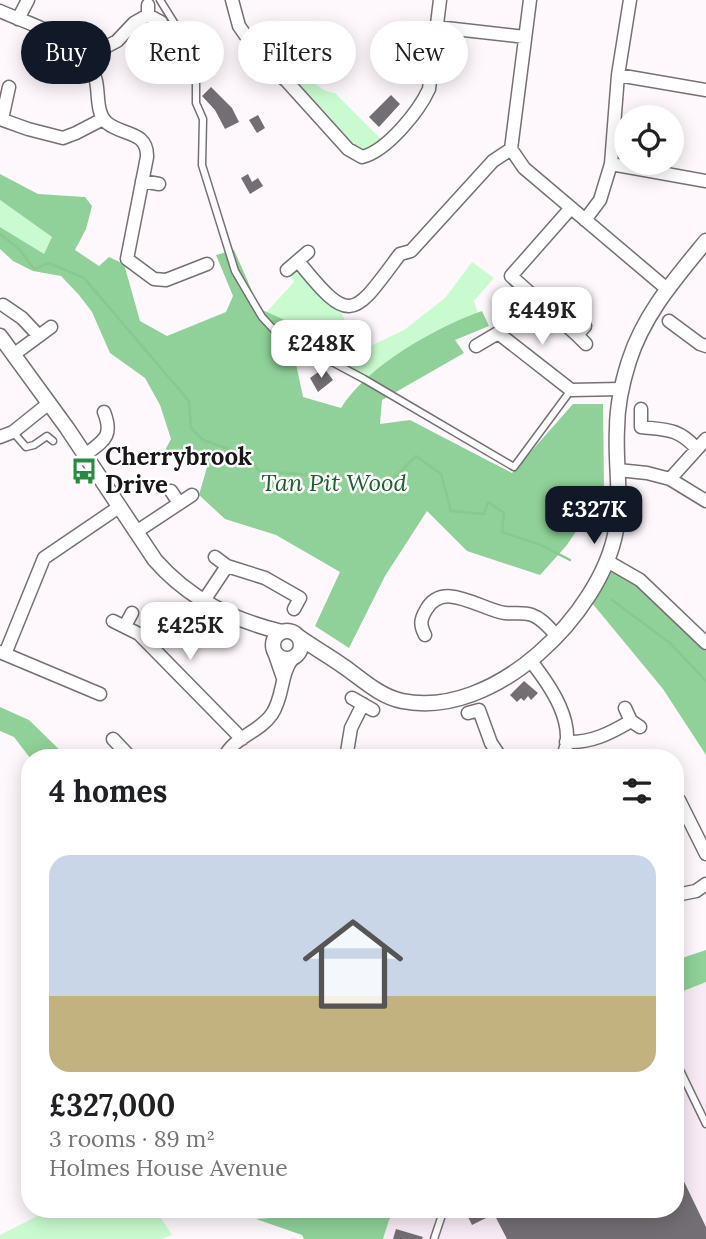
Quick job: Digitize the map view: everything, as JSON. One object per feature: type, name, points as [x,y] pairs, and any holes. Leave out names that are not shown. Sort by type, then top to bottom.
[{"type":"street","points":[[18,19],[28,0]]},
{"type":"street","points":[[232,0],[238,22]]},
{"type":"street","points":[[438,21],[440,0]]},
{"type":"street","points":[[530,0],[511,149],[524,168],[667,289]]},
{"type":"street","points":[[585,220],[600,200],[611,164],[618,75],[630,0]]},
{"type":"street","points":[[111,44],[152,7]]},
{"type":"street","points":[[0,11],[22,21]]},
{"type":"street","points":[[468,31],[525,37]]},
{"type":"street","points":[[618,75],[706,90]]},
{"type":"street","points":[[95,84],[103,119],[135,135],[142,141],[147,152],[122,261],[154,279],[166,280],[207,264]]},
{"type":"street","points":[[289,84],[348,149],[357,155],[368,156],[379,150],[418,109],[430,84]]},
{"type":"street","points":[[9,87],[1,119],[28,129],[63,138],[103,119]]},
{"type":"street","points":[[287,270],[303,257],[329,298],[343,307],[356,305],[368,296],[400,254],[411,251],[493,161],[511,149]]},
{"type":"street","points":[[611,164],[706,181]]},
{"type":"street","points":[[142,181],[159,184]]},
{"type":"street","points":[[570,209],[511,276],[583,335]]},
{"type":"street","points":[[0,336],[136,532],[172,579],[203,602],[259,626],[291,632],[382,694],[405,702],[445,701],[482,690],[530,660],[557,636],[590,593],[607,561],[616,531],[617,428],[621,388],[639,333],[667,289],[706,242]]},
{"type":"street","points":[[11,305],[38,336]]},
{"type":"street","points":[[669,321],[689,329],[706,346]]},
{"type":"street","points":[[13,355],[51,327]]},
{"type":"street","points":[[476,346],[498,333],[570,390],[621,388]]},
{"type":"street","points":[[0,437],[13,432],[48,404]]},
{"type":"street","points":[[641,409],[641,427],[675,431],[701,443],[670,479]]},
{"type":"street","points":[[85,455],[114,430],[104,412]]},
{"type":"street","points":[[618,470],[670,479],[706,501]]},
{"type":"street","points":[[171,491],[179,503]]},
{"type":"street","points":[[136,532],[192,495]]},
{"type":"street","points":[[100,694],[2,653],[44,558],[119,507]]},
{"type":"street","points":[[215,557],[227,566],[265,578],[300,598],[294,609]]},
{"type":"street","points":[[607,561],[640,580],[706,643]]},
{"type":"street","points":[[203,602],[227,566]]},
{"type":"street","points":[[425,635],[420,625],[421,618],[429,605],[438,598],[448,596],[505,613],[535,616],[557,636]]},
{"type":"street","points":[[132,613],[119,624],[139,634],[242,739]]},
{"type":"street","points":[[259,626],[281,658],[319,651]]},
{"type":"street","points":[[282,632],[276,636],[274,650],[284,678]]},
{"type":"street","points":[[229,749],[233,743],[262,725],[271,715],[279,701],[285,670],[301,646],[299,637]]},
{"type":"street","points":[[530,660],[550,687],[559,705],[564,720],[564,749]]},
{"type":"street","points":[[88,688],[93,675]]},
{"type":"street","points":[[348,749],[351,728],[363,704]]},
{"type":"street","points":[[566,743],[584,743],[636,724],[625,708]]},
{"type":"street","points":[[479,710],[495,749]]},
{"type":"street","points":[[113,739],[123,749]]},
{"type":"street","points":[[135,749],[139,744]]},
{"type":"street","points":[[684,798],[692,794]]},
{"type":"street","points":[[684,814],[706,855]]},
{"type":"street","points":[[684,893],[696,891],[706,884]]},
{"type":"lane","points":[[152,7],[188,45],[196,83],[196,103],[203,119],[202,165],[236,271],[262,317],[276,332],[364,379],[514,467],[570,390]]},
{"type":"lane","points":[[13,432],[26,447],[47,436],[53,441]]},
{"type":"lane","points":[[684,1079],[706,1124]]},
{"type":"lane","points":[[434,1239],[441,1218]]},
{"type":"shaded area","points":[[706,982],[706,1239],[383,1239],[390,1218],[684,1218],[684,991]]},
{"type":"green space","points":[[292,84],[316,84],[335,93],[385,143],[362,157]]},
{"type":"green space","name":"Tan Pit Wood","points":[[0,174],[38,194],[85,197],[92,206],[86,229],[75,250],[99,266],[109,257],[124,264],[140,321],[167,336],[226,312],[233,296],[216,255],[234,250],[260,309],[287,321],[303,397],[341,408],[353,392],[385,363],[444,327],[482,311],[489,326],[455,340],[464,353],[382,400],[380,424],[410,420],[512,473],[573,404],[603,404],[604,489],[567,545],[540,575],[467,551],[427,511],[385,576],[349,648],[315,626],[340,572],[276,535],[225,519],[199,495],[207,467],[163,454],[171,439],[160,405],[145,378],[110,353],[92,312],[79,295],[61,276],[33,271],[13,261],[0,249],[0,227],[44,254],[52,237],[0,200]]},
{"type":"green space","points":[[0,200],[52,237],[44,255],[0,227]]},
{"type":"green space","points":[[472,262],[494,278],[474,301],[480,319],[364,379],[276,332],[262,317],[294,282],[291,277],[299,268],[340,309],[358,352],[404,330],[445,298]]},
{"type":"green space","points":[[611,570],[636,585],[706,651],[706,755],[663,689],[592,603],[590,594]]},
{"type":"green space","points":[[0,707],[29,720],[59,749],[23,749],[14,737],[0,731]]},
{"type":"green space","points":[[706,950],[706,982],[684,991],[684,957]]},
{"type":"green space","points":[[33,1218],[161,1218],[172,1235],[160,1239],[0,1239],[0,1235]]},
{"type":"green space","points":[[390,1218],[383,1239],[304,1239],[302,1235],[256,1219]]},
{"type":"building","points":[[211,87],[232,108],[239,122],[225,129],[215,110],[202,96]]},
{"type":"building","points":[[391,95],[400,104],[379,127],[369,117]]},
{"type":"building","points":[[258,115],[265,128],[257,133],[249,120]]},
{"type":"building","points":[[248,174],[252,182],[258,178],[263,186],[250,194],[241,178]]},
{"type":"building","points":[[324,368],[333,380],[318,392],[310,378]]},
{"type":"building","points":[[524,681],[538,693],[531,700],[528,696],[524,701],[521,698],[517,702],[510,695]]},
{"type":"building","points":[[684,1182],[706,1227],[706,1239],[507,1239],[496,1218],[684,1218]]},
{"type":"building","points":[[468,1218],[486,1218],[472,1225]]},
{"type":"building","points":[[396,1229],[423,1237],[393,1239]]},
{"type":"waterway","points":[[0,234],[19,249],[34,269],[49,263],[84,278],[189,401],[191,428],[203,440],[249,456],[259,471],[391,481],[416,456],[441,474],[451,511],[484,514],[488,502],[504,513],[502,532],[541,545],[570,560]]},
{"type":"waterway","points":[[612,600],[670,643],[706,681]]},
{"type":"place","name":"Cherrybrook Drive","points":[[84,471]]}]
